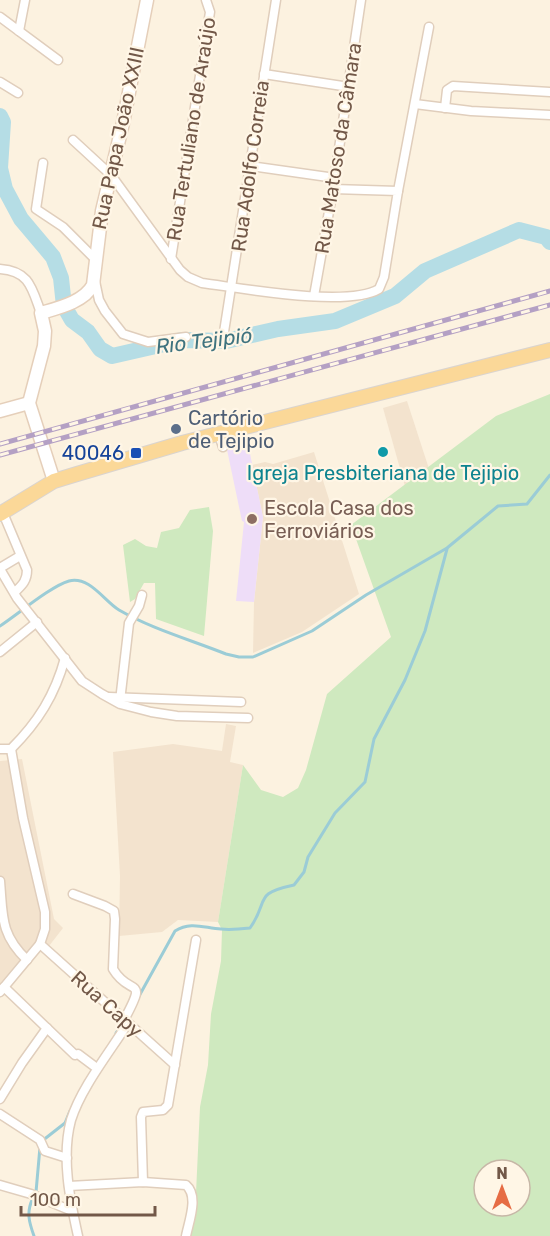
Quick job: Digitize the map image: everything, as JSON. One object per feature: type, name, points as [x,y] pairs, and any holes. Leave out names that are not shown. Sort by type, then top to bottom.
[{"type":"main road","points":[[1,514],[54,481],[221,441],[550,351]]},
{"type":"street","points":[[19,31],[25,0]]},
{"type":"street","name":"Rua Papa João XXIII","points":[[41,313],[61,307],[87,294],[94,277],[99,231],[147,0]]},
{"type":"street","name":"Rua Tertuliano de Araújo","points":[[171,259],[210,12],[206,0]]},
{"type":"street","name":"Rua Adolfo Correia","points":[[224,332],[276,0]]},
{"type":"street","name":"Rua Matoso da Câmara","points":[[314,296],[335,178],[361,0]]},
{"type":"street","points":[[0,17],[58,60]]},
{"type":"street","points":[[73,140],[111,175],[171,259],[193,280],[314,296],[344,297],[364,294],[379,289],[384,277],[429,27]]},
{"type":"street","points":[[264,74],[349,87]]},
{"type":"street","points":[[0,82],[18,93]]},
{"type":"street","points":[[445,108],[447,90],[453,86],[550,92]]},
{"type":"street","points":[[415,104],[500,113],[550,115]]},
{"type":"street","points":[[43,163],[36,209],[63,227],[96,260]]},
{"type":"street","points":[[250,166],[335,178]]},
{"type":"street","points":[[333,189],[398,191]]},
{"type":"street","points":[[0,269],[14,271],[23,276],[30,284],[41,313],[45,331],[39,368],[29,403],[54,481]]},
{"type":"street","name":"Rua Papa João XXIII","points":[[94,277],[99,300],[123,334],[148,342],[186,337]]},
{"type":"street","points":[[3,410],[29,403]]},
{"type":"street","points":[[1,514],[27,570],[27,577],[16,595]]},
{"type":"street","points":[[20,556],[0,569],[29,613],[82,681],[108,697],[151,712],[177,716],[248,718]]},
{"type":"street","points":[[120,700],[130,618],[137,609],[142,595]]},
{"type":"street","points":[[0,652],[37,622]]},
{"type":"street","points":[[0,749],[11,749],[27,733],[47,705],[65,658]]},
{"type":"street","points":[[120,700],[241,702]]},
{"type":"street","points":[[11,749],[23,818],[45,912],[45,929],[40,944],[2,990],[48,1028],[75,1055],[78,1054],[87,1059],[94,1066]]},
{"type":"street","points":[[0,881],[3,920],[8,936],[12,945],[27,960]]},
{"type":"street","points":[[73,894],[105,906],[115,914],[112,969],[137,991],[126,1022],[77,1105],[71,1121],[67,1158],[72,1211],[78,1236]]},
{"type":"street","points":[[0,943],[8,936]]},
{"type":"street","points":[[143,1182],[142,1114],[166,1107],[196,940]]},
{"type":"street","name":"Rua Capy","points":[[40,944],[175,1065]]},
{"type":"street","points":[[0,1099],[22,1063],[48,1028]]},
{"type":"street","points":[[0,1114],[40,1140],[45,1151],[67,1158]]},
{"type":"street","points":[[69,1186],[143,1182],[186,1185],[190,1188],[193,1201],[186,1236]]},
{"type":"street","points":[[0,1185],[31,1194],[72,1211]]},
{"type":"shaded area","points":[[407,401],[431,475],[406,490],[383,408]]},
{"type":"shaded area","name":"Escola Casa dos Ferroviários","points":[[247,439],[263,517],[254,602],[236,601],[244,522],[226,445]]},
{"type":"shaded area","points":[[314,452],[359,594],[302,632],[253,653],[254,602],[263,517],[252,465],[265,462],[273,464]]},
{"type":"shaded area","points":[[226,724],[236,726],[230,762],[243,765],[218,922],[178,920],[162,932],[119,936],[120,876],[113,752],[173,744],[222,751]]},
{"type":"shaded area","points":[[22,759],[54,919],[63,928],[49,946],[43,940],[0,992],[0,761]]},
{"type":"green space","points":[[550,394],[550,1236],[189,1236],[196,1193],[200,1107],[208,1065],[211,1014],[221,961],[222,930],[218,922],[243,765],[261,790],[283,797],[298,788],[306,770],[327,694],[391,637],[351,525],[496,416]]},
{"type":"green space","points":[[209,507],[213,531],[204,636],[156,619],[155,583],[144,583],[135,599],[130,602],[123,545],[135,539],[146,546],[157,548],[161,532],[179,528],[190,510]]},
{"type":"waterway","name":"Rio Tejipió","points":[[0,116],[3,122],[0,168],[5,189],[21,219],[53,257],[61,278],[64,306],[72,320],[88,332],[100,349],[112,356],[182,340],[226,341],[278,329],[335,321],[395,296],[425,271],[519,230],[546,237],[550,242]]},
{"type":"waterway","points":[[0,626],[53,589],[69,581],[77,580],[96,590],[119,610],[145,623],[226,654],[253,657],[312,631],[366,595],[447,548],[498,506],[527,504],[550,475]]},
{"type":"waterway","points":[[138,998],[175,931],[187,926],[224,929],[250,928],[267,895],[294,885],[304,872],[308,857],[335,813],[365,782],[374,739],[405,680],[425,631],[447,549]]},
{"type":"waterway","points":[[116,1033],[123,1023]]},
{"type":"waterway","points":[[42,1141],[65,1123],[70,1111]]},
{"type":"waterway","points":[[36,1192],[40,1147]]},
{"type":"waterway","points":[[33,1198],[29,1217],[34,1236]]},
{"type":"railway","points":[[0,444],[550,291]]},
{"type":"railway","points":[[0,455],[550,305]]},
{"type":"place","name":"Cartório de Tejipio","points":[[176,429]]},
{"type":"place","name":"Igreja Presbiteriana de Tejipio","points":[[383,452]]},
{"type":"place","name":"40046","points":[[136,453]]},
{"type":"place","name":"Escola Casa dos Ferroviários","points":[[252,519]]}]
